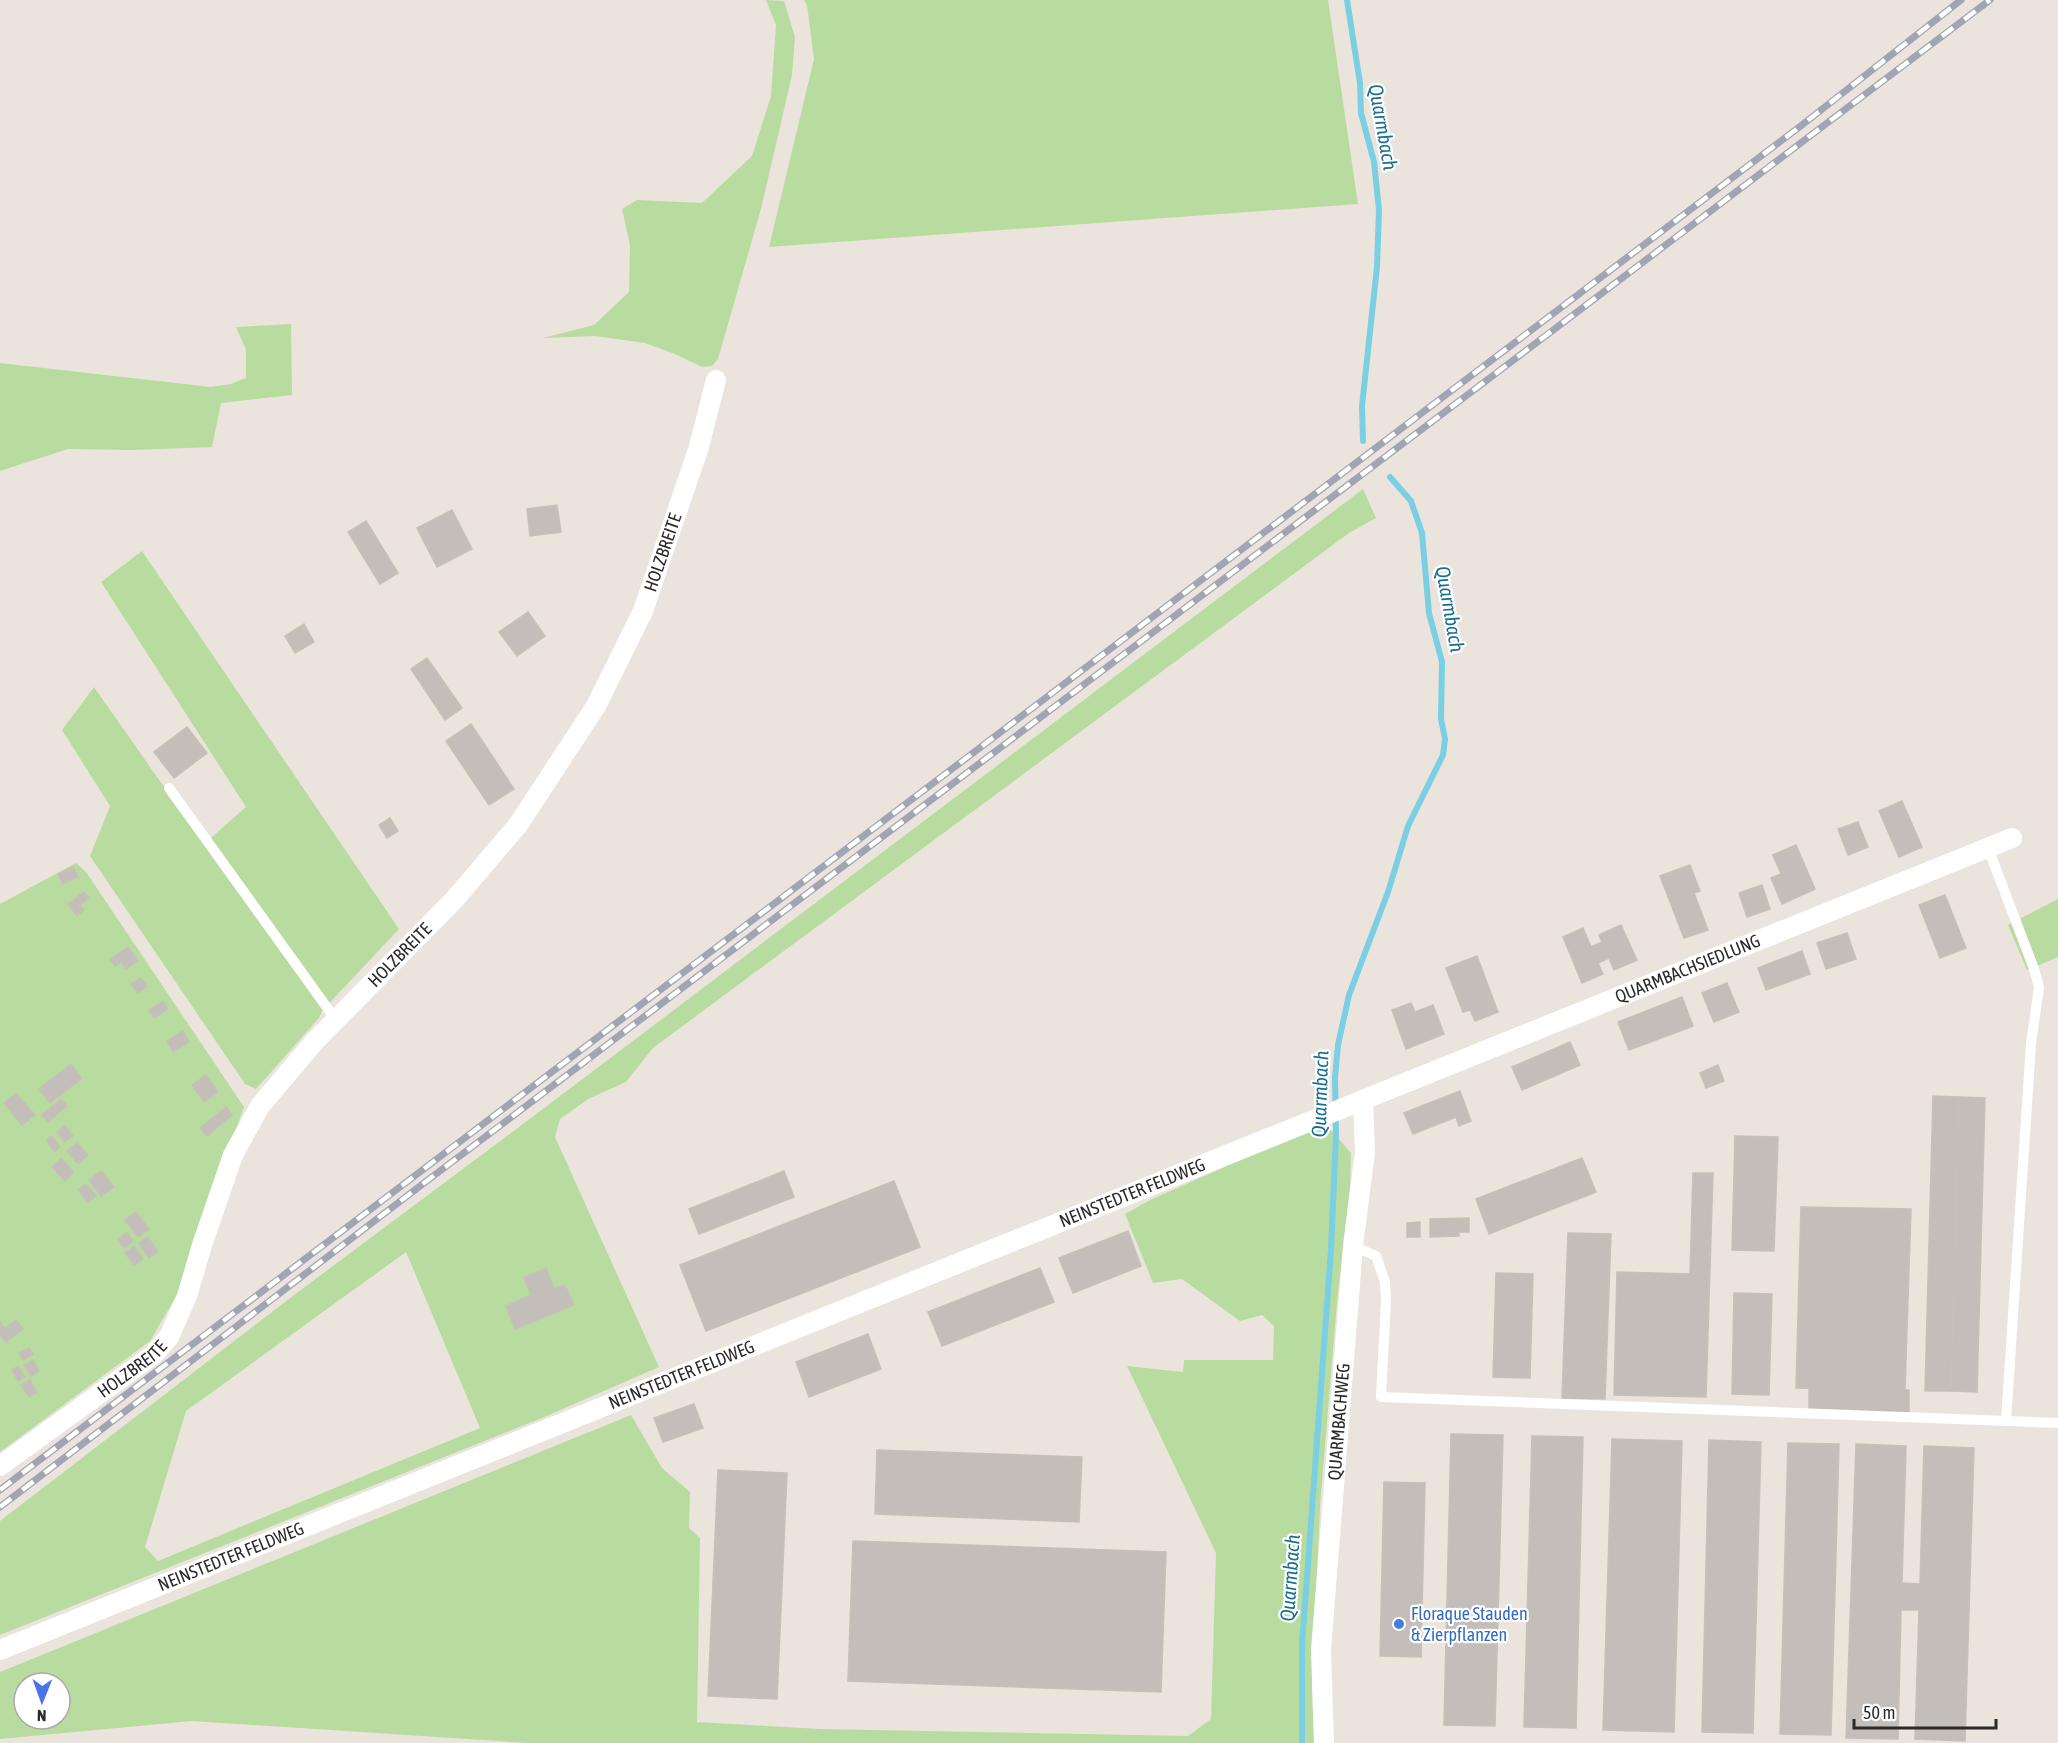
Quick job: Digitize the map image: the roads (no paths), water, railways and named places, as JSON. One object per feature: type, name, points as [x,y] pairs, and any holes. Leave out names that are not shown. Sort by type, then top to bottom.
[{"type":"street","name":"HOLZBREITE","points":[[0,1466],[153,1355],[169,1337],[188,1296],[202,1245],[233,1155],[260,1106],[315,1041],[454,900],[518,825],[596,706],[643,611],[699,447],[716,380]]},
{"type":"street","name":"QUARMBACHSIEDLUNG","points":[[1355,1104],[2012,838]]},
{"type":"street","name":"NEINSTEDTER FELDWEG","points":[[0,1650],[1355,1104]]},
{"type":"street","name":"QUARMBACHWEG","points":[[1324,1743],[1321,1650],[1353,1246],[1365,1152],[1355,1104]]},
{"type":"lane","points":[[169,788],[336,1020]]},
{"type":"lane","points":[[1988,848],[2039,987],[2031,1044],[2006,1421]]},
{"type":"lane","points":[[1353,1246],[1376,1256],[1385,1282],[1381,1397],[2058,1423]]},
{"type":"waterway","name":"Quarmbach","points":[[1347,0],[1360,83],[1361,113],[1374,162],[1379,210],[1377,267],[1362,406],[1363,441]]},
{"type":"waterway","name":"Quarmbach","points":[[1302,1743],[1302,1645],[1331,1250],[1336,1135],[1335,1077],[1338,1045],[1349,995],[1388,892],[1408,826],[1443,755],[1445,739],[1441,719],[1442,662],[1429,613],[1422,533],[1411,501],[1390,477]]},
{"type":"railway","points":[[0,1490],[1802,125],[1961,0]]},
{"type":"railway","points":[[0,1507],[428,1180],[1990,0]]},
{"type":"place","name":"Floraque Stauden & Zierpflanzen","points":[[1399,1624]]}]
